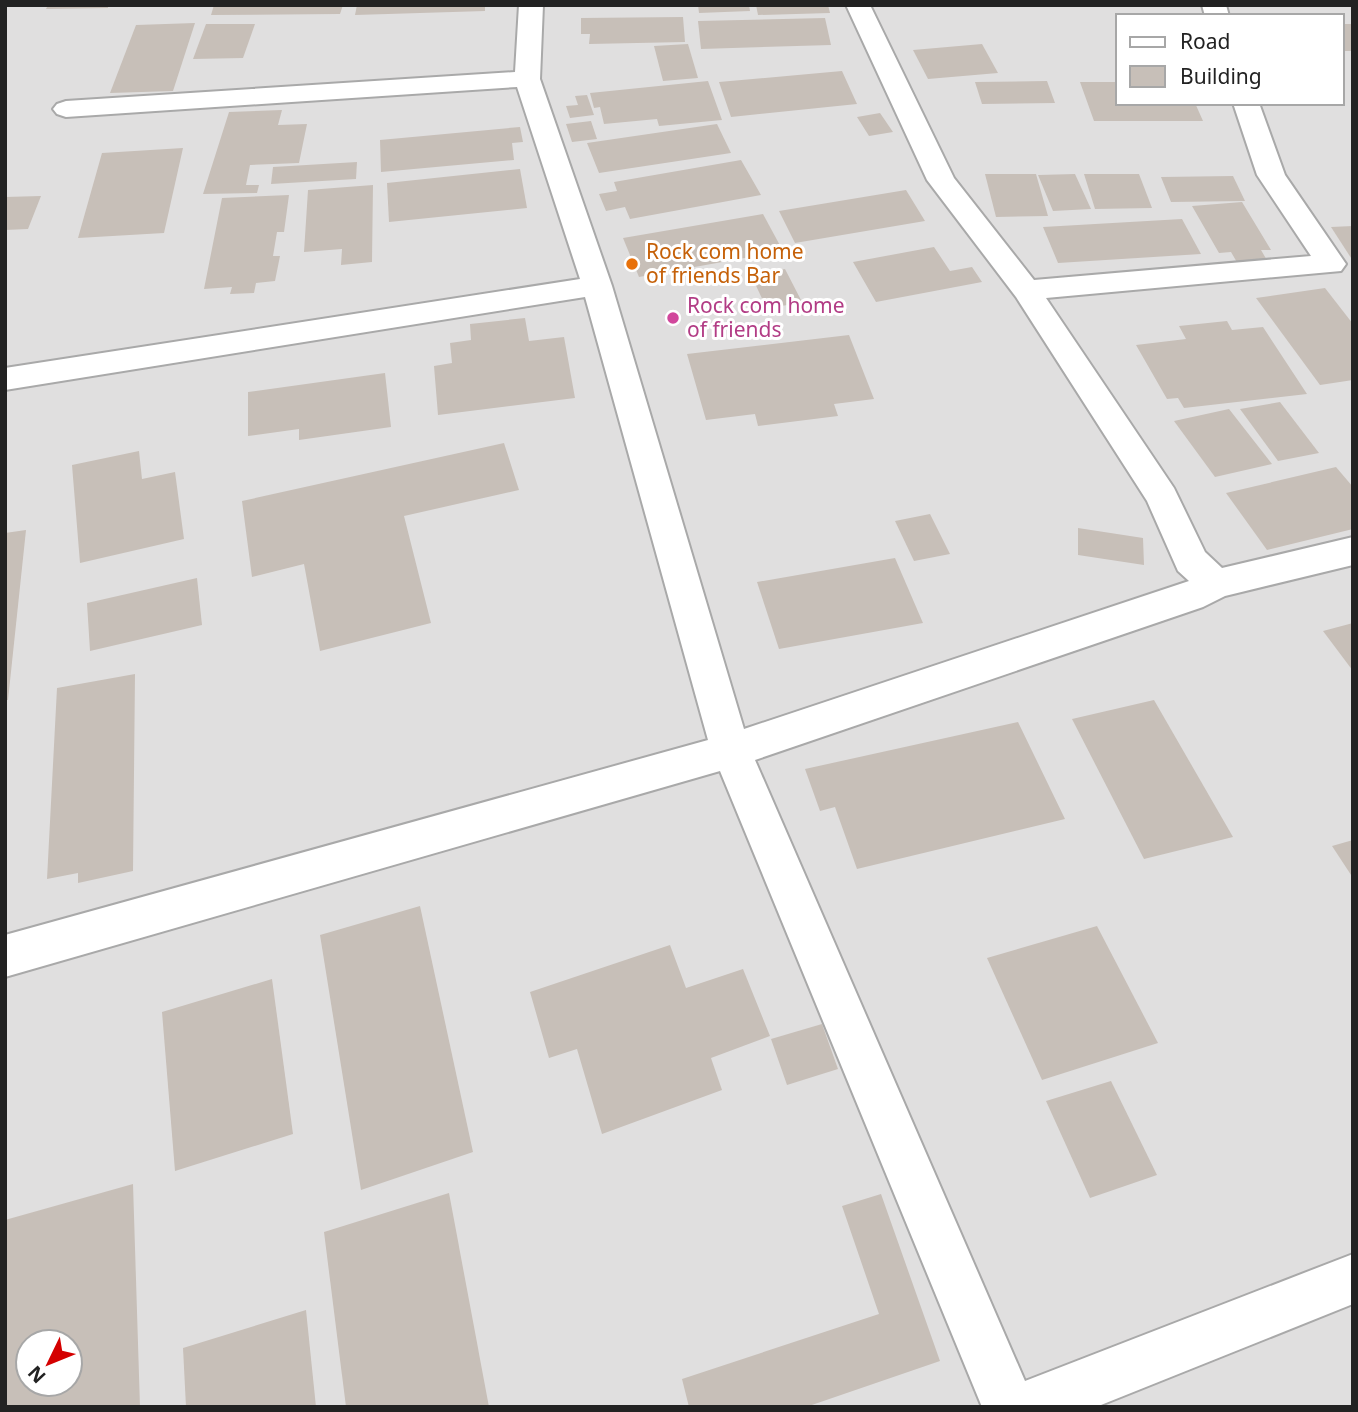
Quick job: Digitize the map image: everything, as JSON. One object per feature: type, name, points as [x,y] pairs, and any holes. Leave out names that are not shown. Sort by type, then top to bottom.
[{"type":"street","points":[[531,5],[527,79],[597,286],[731,751],[1009,1407]]},
{"type":"street","points":[[858,5],[941,180],[1026,290],[1162,497],[1191,561],[1216,584]]},
{"type":"street","points":[[66,109],[527,79]]},
{"type":"street","points":[[1026,290],[1331,264],[1271,175],[1246,105]]},
{"type":"street","points":[[5,379],[597,286]]},
{"type":"street","points":[[5,956],[731,751],[1189,597],[1216,584],[1353,551]]},
{"type":"street","points":[[1028,1407],[1353,1279]]},
{"type":"shaded area","points":[[5,5],[1353,5],[1353,1407],[5,1407]]},
{"type":"building","points":[[48,5],[108,5],[108,8],[46,9]]},
{"type":"building","points":[[214,5],[343,5],[340,14],[211,15]]},
{"type":"building","points":[[357,5],[485,5],[485,11],[355,15]]},
{"type":"building","points":[[698,5],[749,5],[750,11],[699,13]]},
{"type":"building","points":[[756,5],[828,5],[830,13],[758,15]]},
{"type":"building","points":[[683,17],[685,42],[589,44],[590,34],[581,34],[581,18]]},
{"type":"building","points":[[825,18],[831,45],[701,49],[698,21]]},
{"type":"building","points":[[195,23],[173,91],[110,93],[136,25]]},
{"type":"building","points":[[206,24],[255,24],[243,58],[193,59]]},
{"type":"building","points":[[1344,24],[1353,24],[1353,51],[1344,51]]},
{"type":"building","points":[[688,44],[698,78],[663,81],[654,46]]},
{"type":"building","points":[[982,44],[998,73],[928,79],[913,50]]},
{"type":"building","points":[[842,71],[857,104],[731,117],[719,82]]},
{"type":"building","points":[[708,81],[722,120],[659,126],[657,119],[604,124],[600,107],[594,108],[590,93]]},
{"type":"building","points":[[1047,81],[1055,103],[982,104],[975,82]]},
{"type":"building","points":[[1080,82],[1116,82],[1116,105],[1196,105],[1203,121],[1094,121]]},
{"type":"building","points":[[587,95],[594,115],[570,118],[566,106],[578,105],[575,96]]},
{"type":"building","points":[[282,110],[278,125],[307,124],[299,163],[250,165],[246,185],[259,185],[257,193],[203,194],[229,112]]},
{"type":"building","points":[[880,113],[893,132],[869,136],[857,117]]},
{"type":"building","points":[[591,121],[597,139],[572,142],[566,124]]},
{"type":"building","points":[[717,124],[731,153],[599,173],[587,143]]},
{"type":"building","points":[[520,127],[523,142],[512,143],[514,160],[381,172],[380,140]]},
{"type":"building","points":[[183,148],[164,233],[78,238],[102,153]]},
{"type":"building","points":[[741,160],[761,195],[630,219],[625,207],[606,211],[599,194],[617,191],[614,182]]},
{"type":"building","points":[[357,162],[356,179],[271,184],[273,167]]},
{"type":"building","points":[[520,169],[527,208],[389,222],[387,183]]},
{"type":"building","points":[[985,174],[1036,174],[1048,216],[996,217]]},
{"type":"building","points":[[1075,174],[1091,209],[1053,211],[1038,175]]},
{"type":"building","points":[[1084,174],[1139,174],[1152,208],[1095,209]]},
{"type":"building","points":[[1233,176],[1245,201],[1171,202],[1161,177]]},
{"type":"building","points":[[373,185],[372,262],[341,265],[342,249],[304,252],[308,190]]},
{"type":"building","points":[[906,190],[925,221],[795,243],[779,211]]},
{"type":"building","points":[[289,195],[284,232],[277,232],[273,256],[280,256],[275,281],[256,283],[254,293],[230,294],[232,287],[204,289],[222,198]]},
{"type":"building","points":[[41,196],[28,229],[5,230],[5,197]]},
{"type":"building","points":[[1242,202],[1271,250],[1261,250],[1268,262],[1238,264],[1231,252],[1219,253],[1192,206]]},
{"type":"building","points":[[763,214],[783,251],[639,277],[623,238]]},
{"type":"building","points":[[1182,219],[1201,254],[1058,263],[1043,227]]},
{"type":"building","points":[[1353,226],[1353,261],[1331,227]]},
{"type":"building","points":[[934,247],[950,271],[972,267],[982,282],[876,302],[853,262]]},
{"type":"building","points":[[785,269],[802,302],[767,309],[751,275]]},
{"type":"building","points":[[1325,288],[1353,324],[1353,380],[1320,385],[1256,298]]},
{"type":"building","points":[[525,318],[529,341],[564,337],[575,398],[438,415],[434,366],[452,363],[450,343],[471,340],[470,324]]},
{"type":"building","points":[[1227,321],[1232,330],[1263,327],[1307,394],[1184,408],[1178,398],[1167,399],[1136,345],[1186,339],[1179,326]]},
{"type":"building","points":[[849,335],[874,399],[834,404],[838,416],[758,426],[755,414],[706,420],[687,354]]},
{"type":"building","points":[[385,373],[391,427],[299,440],[299,429],[248,436],[248,392]]},
{"type":"building","points":[[1280,402],[1319,453],[1278,461],[1240,409]]},
{"type":"building","points":[[1229,409],[1272,464],[1215,477],[1174,421]]},
{"type":"building","points":[[504,443],[519,490],[404,516],[431,623],[320,651],[304,564],[252,577],[242,501]]},
{"type":"building","points":[[139,451],[142,479],[175,472],[184,539],[80,563],[72,465]]},
{"type":"building","points":[[1336,467],[1353,487],[1353,529],[1267,550],[1226,493]]},
{"type":"building","points":[[930,514],[950,554],[914,561],[895,521]]},
{"type":"building","points":[[1078,528],[1143,538],[1144,565],[1078,555]]},
{"type":"building","points":[[26,530],[8,700],[5,700],[5,533]]},
{"type":"building","points":[[895,558],[923,623],[779,649],[757,582]]},
{"type":"building","points":[[197,578],[202,625],[90,651],[87,603]]},
{"type":"building","points":[[1353,623],[1353,671],[1323,631]]},
{"type":"building","points":[[135,674],[133,871],[78,883],[78,873],[47,879],[57,688]]},
{"type":"building","points":[[1154,700],[1233,837],[1144,859],[1072,719]]},
{"type":"building","points":[[1018,722],[1065,819],[857,869],[835,807],[820,811],[805,769]]},
{"type":"building","points":[[1353,840],[1353,878],[1332,846]]},
{"type":"building","points":[[420,906],[473,1152],[361,1190],[320,935]]},
{"type":"building","points":[[1097,926],[1158,1043],[1042,1080],[987,958]]},
{"type":"building","points":[[670,945],[686,988],[743,969],[770,1036],[711,1058],[722,1090],[602,1134],[577,1049],[549,1058],[530,992]]},
{"type":"building","points":[[272,979],[293,1134],[175,1171],[162,1012]]},
{"type":"building","points":[[822,1024],[838,1069],[787,1085],[771,1039]]},
{"type":"building","points":[[1111,1081],[1157,1175],[1090,1198],[1046,1101]]},
{"type":"building","points":[[133,1184],[140,1407],[5,1407],[5,1220]]},
{"type":"building","points":[[449,1193],[489,1407],[346,1407],[324,1232]]},
{"type":"building","points":[[881,1194],[940,1361],[806,1407],[689,1407],[682,1379],[879,1314],[842,1206]]},
{"type":"building","points":[[306,1310],[316,1407],[186,1407],[183,1348]]},
{"type":"place","name":"Rock com home of friends Bar","points":[[632,264]]},
{"type":"place","name":"Rock com home of friends","points":[[673,318]]}]
